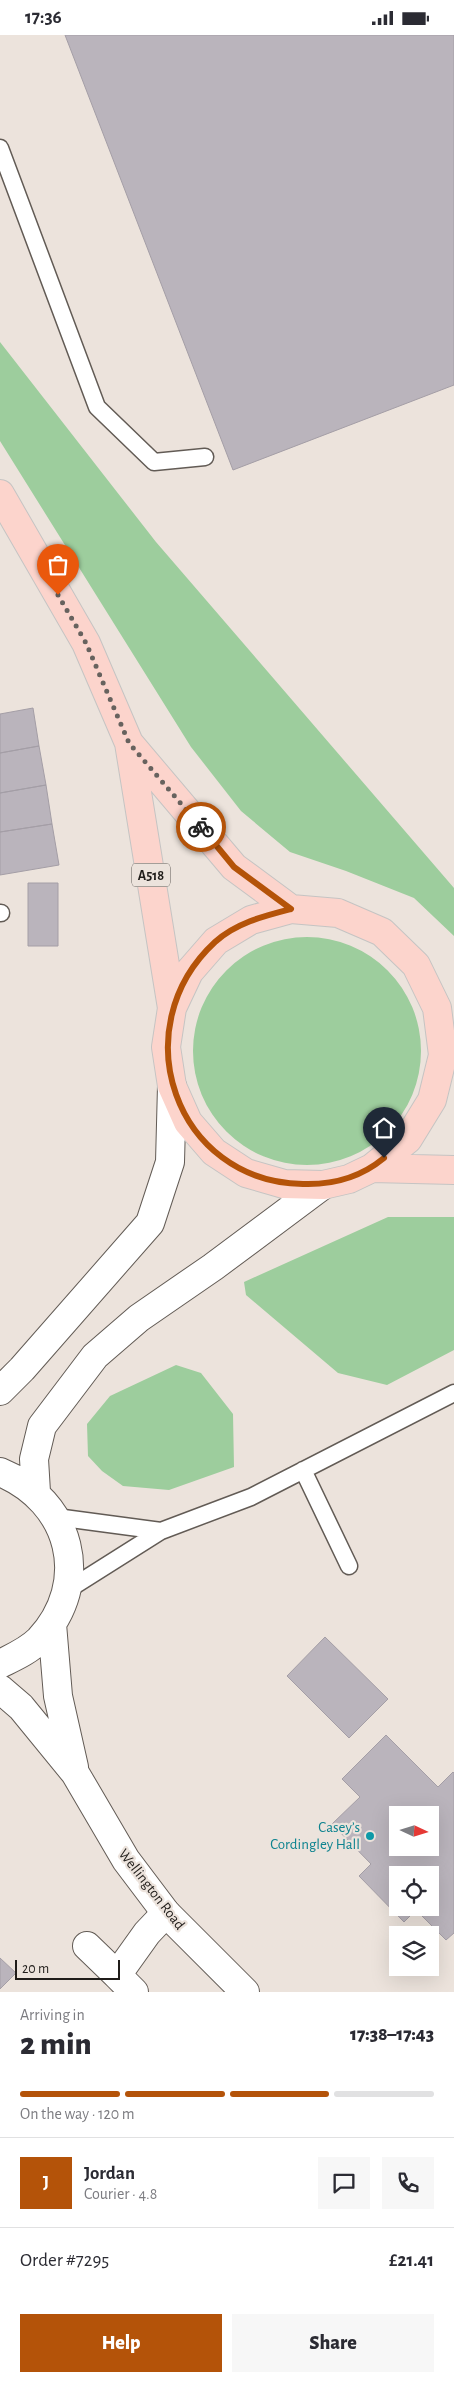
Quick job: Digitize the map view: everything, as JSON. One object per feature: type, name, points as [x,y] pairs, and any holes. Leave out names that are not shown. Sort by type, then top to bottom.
[{"type":"highway","name":"A518","points":[[0,494],[86,643],[129,743],[172,1008]]},
{"type":"highway","name":"A518","points":[[129,743],[234,867],[291,909]]},
{"type":"highway","points":[[437,1008],[443,1055],[432,1100],[408,1139],[372,1168],[348,1179],[323,1185],[284,1184],[246,1173],[214,1152],[188,1121],[172,1086],[166,1047],[172,1008],[189,972],[216,941],[251,919],[291,909],[338,913],[382,932],[416,965],[437,1008],[454,1032]]},
{"type":"highway","points":[[372,1168],[454,1170]]},
{"type":"street","points":[[0,1391],[22,1369],[150,1223],[170,1162],[172,1086]]},
{"type":"street","points":[[36,1492],[34,1459],[42,1426],[95,1357],[139,1318],[213,1267],[323,1185]]},
{"type":"street","points":[[0,1472],[16,1479],[36,1492],[56,1517],[65,1541],[68,1557],[66,1591],[52,1623],[38,1641],[20,1655],[0,1664]]},
{"type":"street","name":"Wellington Road","points":[[52,1623],[58,1696],[76,1773]]},
{"type":"street","name":"Wellington Road","points":[[0,1689],[21,1707],[76,1773],[126,1861],[166,1913],[245,1992]]},
{"type":"street","points":[[87,1946],[126,1983],[147,1933],[166,1913]]},
{"type":"lane","points":[[0,149],[97,407],[154,462],[205,457]]},
{"type":"lane","points":[[66,1591],[161,1531],[251,1497],[454,1393]]},
{"type":"lane","points":[[303,1470],[349,1566]]},
{"type":"lane","points":[[56,1517],[161,1531]]},
{"type":"green space","points":[[0,342],[156,542],[454,888],[454,936],[414,898],[346,871],[290,852],[241,811],[191,747],[0,441]]},
{"type":"green space","points":[[296,937],[318,937],[351,945],[371,956],[388,970],[402,987],[413,1007],[421,1040],[419,1073],[413,1095],[402,1115],[388,1132],[371,1146],[351,1157],[318,1165],[296,1165],[263,1157],[253,1152],[234,1139],[219,1124],[201,1095],[193,1062],[193,1040],[201,1007],[206,997],[219,978],[234,963],[263,945]]},
{"type":"green space","points":[[388,1217],[454,1217],[454,1350],[387,1385],[338,1373],[246,1295],[244,1282]]},
{"type":"green space","points":[[176,1365],[201,1373],[233,1414],[234,1467],[169,1490],[123,1486],[102,1471],[88,1456],[87,1424],[110,1396]]},
{"type":"building","points":[[65,35],[454,35],[454,385],[233,470]]},
{"type":"building","points":[[33,708],[39,746],[0,753],[0,714]]},
{"type":"building","points":[[39,746],[46,785],[0,793],[0,753]]},
{"type":"building","points":[[46,785],[52,824],[0,832],[0,793]]},
{"type":"building","points":[[52,824],[59,865],[0,875],[0,832]]},
{"type":"building","points":[[28,883],[58,883],[58,946],[28,946]]},
{"type":"building","points":[[325,1637],[388,1699],[349,1738],[287,1676]]},
{"type":"building","name":"Casey’s Cordingley Hall","points":[[386,1735],[438,1787],[454,1773],[454,1933],[446,1940],[439,1933],[439,1926],[432,1926],[422,1916],[439,1916],[439,1866],[389,1866],[389,1907],[359,1876],[371,1864],[332,1824],[360,1797],[342,1779]]},
{"type":"building","name":"Casey’s Cordingley Hall","points":[[398,1916],[410,1916],[404,1922]]},
{"type":"building","points":[[0,1958],[16,1973],[0,1989]]},
{"type":"way so far","points":[[58,595],[86,643],[129,743],[201,827]]},
{"type":"place","name":"Casey’s Cordingley Hall","points":[[370,1836]]},
{"type":"route","points":[[201,827],[234,867],[291,909],[251,919],[216,941],[189,972],[172,1008],[166,1047],[172,1086],[188,1121],[214,1152],[246,1173],[284,1184],[323,1185],[348,1179],[372,1168],[384,1158]]}]
